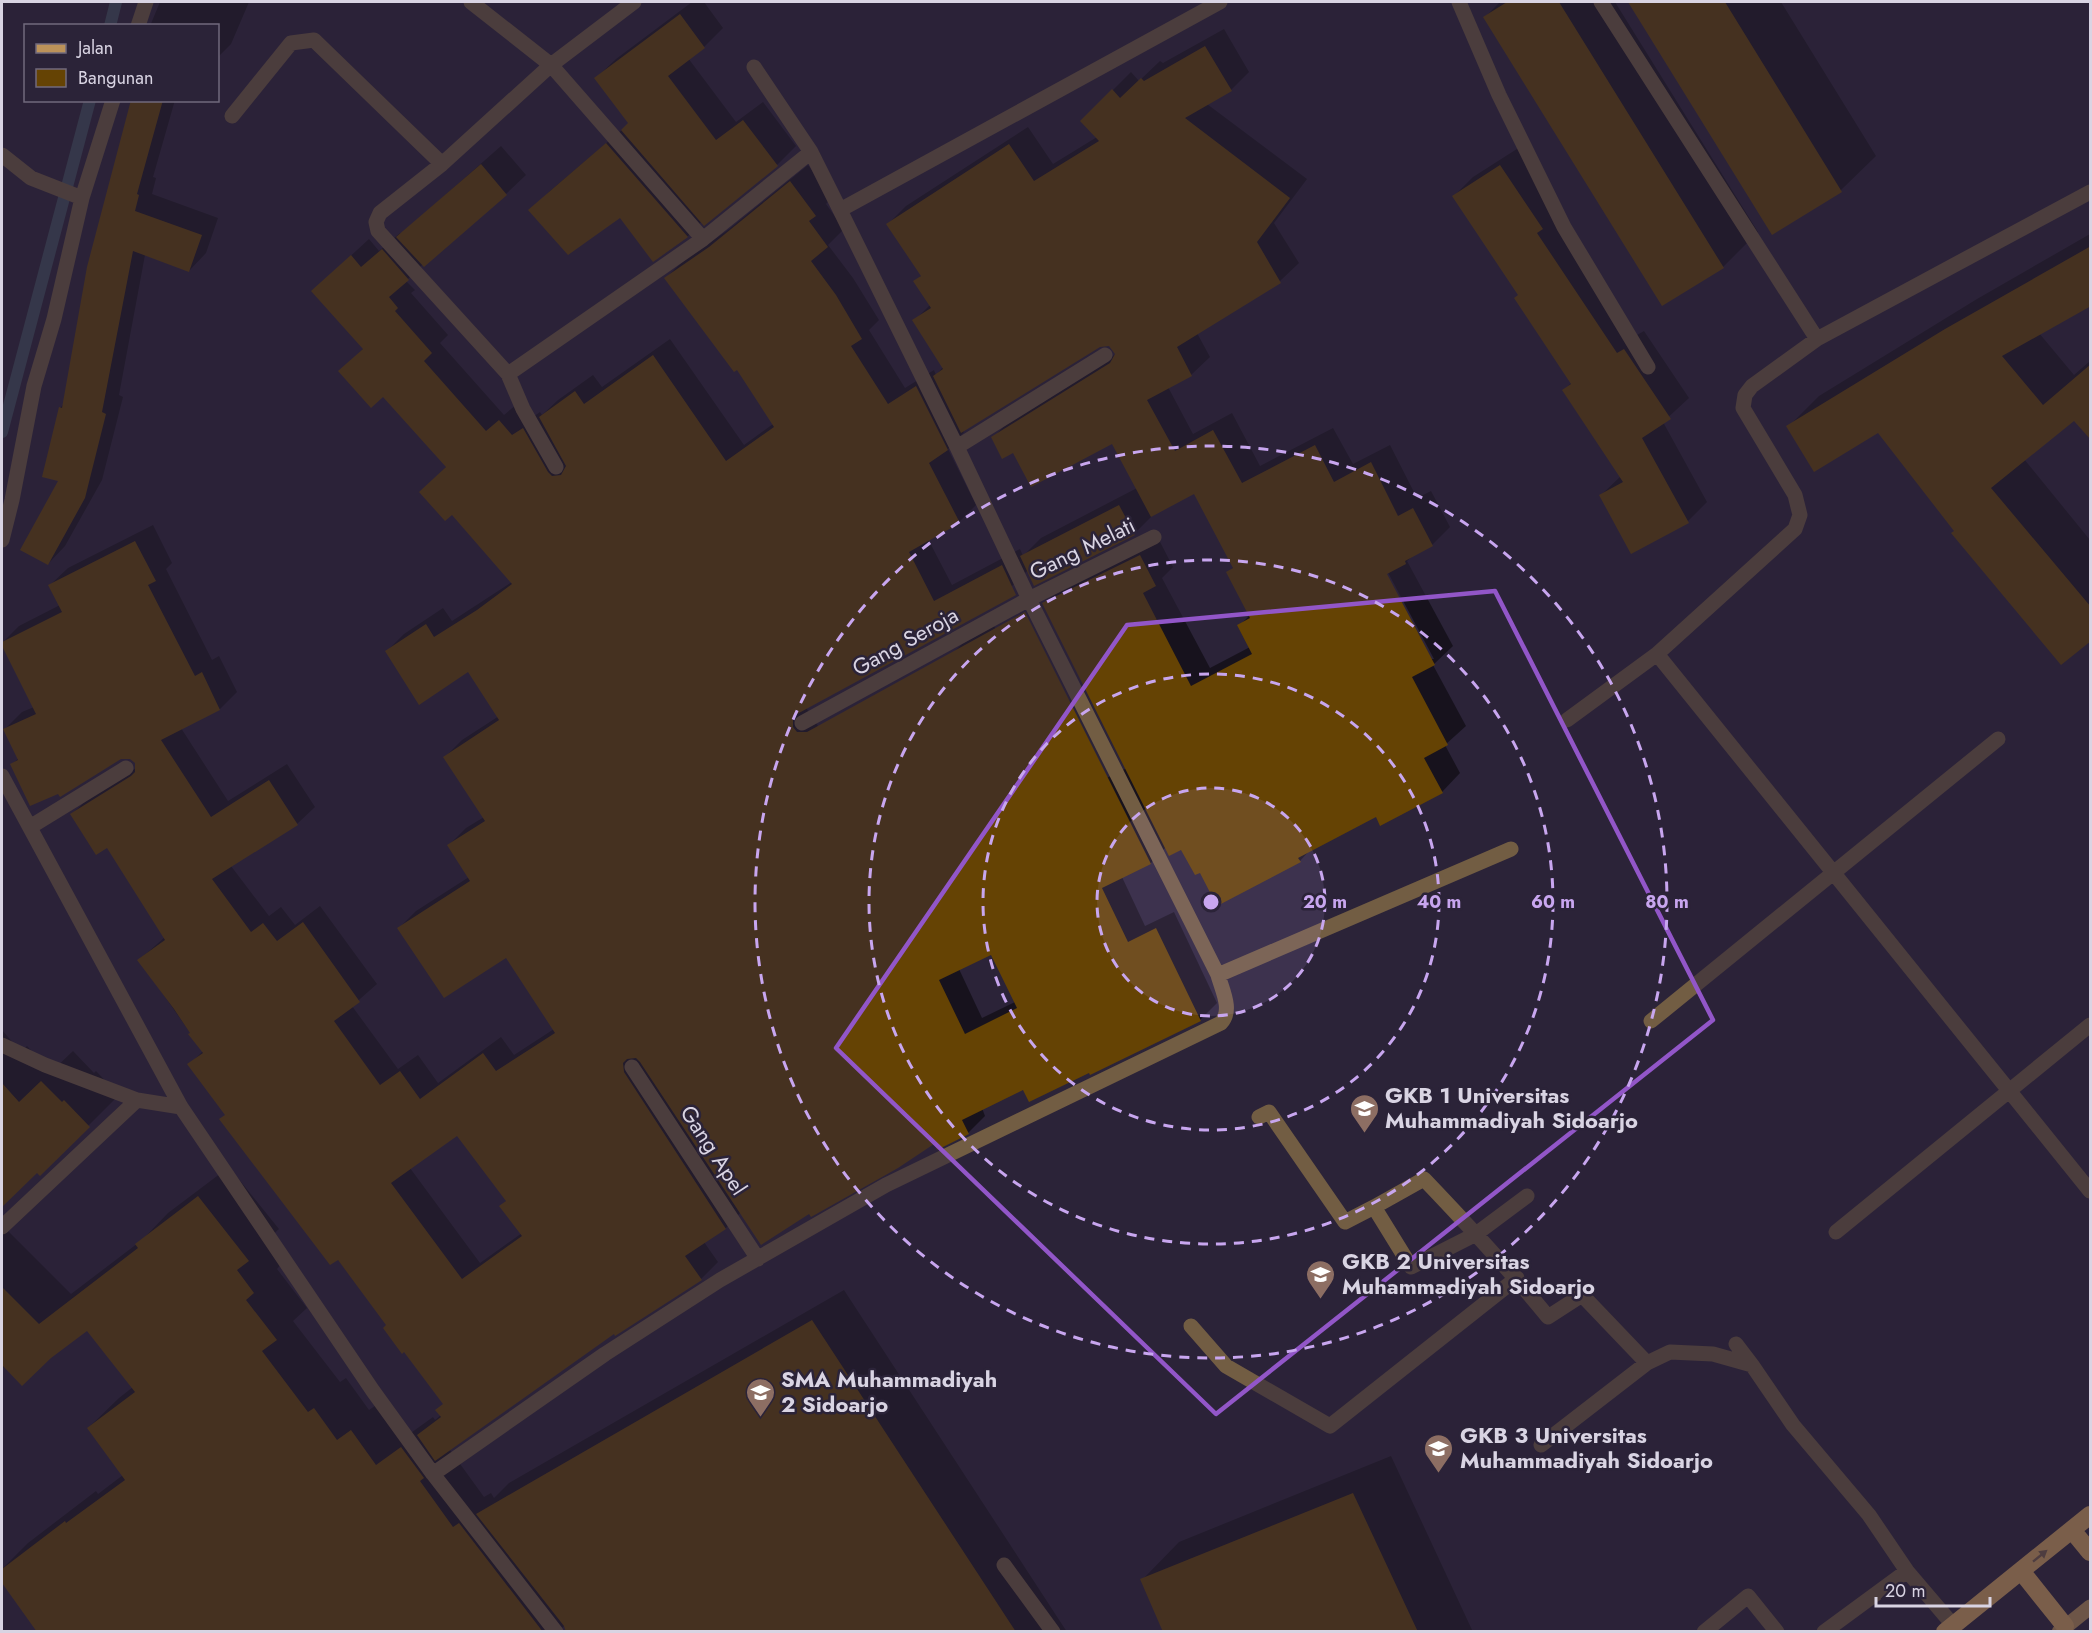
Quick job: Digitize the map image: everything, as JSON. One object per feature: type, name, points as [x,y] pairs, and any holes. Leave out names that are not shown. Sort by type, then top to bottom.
[{"type":"highway","points":[[1949,1628],[2091,1515]]},
{"type":"highway","points":[[2072,1530],[2091,1552]]},
{"type":"highway","points":[[2021,1571],[2062,1629]]},
{"type":"main road","points":[[2062,1629],[2091,1607]]},
{"type":"street","points":[[139,24],[146,2]]},
{"type":"street","points":[[471,2],[551,65],[703,239]]},
{"type":"street","points":[[556,467],[523,409],[508,374],[378,231],[376,222],[380,213],[442,164],[551,65],[634,2]]},
{"type":"street","points":[[840,210],[1220,2]]},
{"type":"street","points":[[1459,2],[1499,95],[1564,227],[1648,367]]},
{"type":"street","points":[[1601,2],[1817,339]]},
{"type":"street","points":[[232,116],[291,43],[314,40],[442,164]]},
{"type":"street","points":[[433,1474],[605,1354],[720,1280],[886,1185],[1221,1023],[1227,1017],[1228,1011],[1218,975],[1029,598],[840,210],[811,152],[754,67]]},
{"type":"street","points":[[2,540],[34,386],[54,319],[81,197],[112,102]]},
{"type":"street","points":[[508,374],[703,239],[811,152]]},
{"type":"street","points":[[2,155],[31,178],[81,197]]},
{"type":"street","points":[[1567,720],[1657,654],[1795,529],[1800,515],[1795,495],[1743,408],[1744,395],[1752,386],[1817,339],[2091,192]]},
{"type":"street","points":[[957,447],[1106,355]]},
{"type":"street","name":"Gang Melati","points":[[1029,598],[1154,537]]},
{"type":"street","name":"Gang Seroja","points":[[802,723],[1029,598]]},
{"type":"street","points":[[1657,654],[2091,1191]]},
{"type":"street","points":[[1651,1021],[1998,739]]},
{"type":"street","points":[[30,827],[126,768]]},
{"type":"street","points":[[2,776],[181,1107],[373,1391],[433,1474],[556,1632]]},
{"type":"street","points":[[1218,975],[1511,849]]},
{"type":"street","points":[[1836,1232],[2091,1025]]},
{"type":"street","points":[[2,1045],[45,1065],[137,1100],[181,1107]]},
{"type":"street","name":"Gang Apel","points":[[632,1067],[758,1259]]},
{"type":"street","points":[[2,1227],[137,1100]]},
{"type":"street","points":[[1259,1117],[1269,1112],[1345,1222],[1424,1179],[1517,1278],[1548,1317],[1582,1295],[1647,1363]]},
{"type":"street","points":[[1374,1207],[1411,1267],[1476,1234],[1527,1196]]},
{"type":"street","points":[[1191,1326],[1226,1366],[1330,1426],[1517,1278]]},
{"type":"street","points":[[1736,1344],[1793,1425],[1869,1515],[1949,1628]]},
{"type":"street","points":[[1541,1445],[1647,1363],[1670,1352],[1713,1354],[1752,1365]]},
{"type":"street","points":[[1004,1565],[1053,1632]]},
{"type":"street","points":[[1824,1632],[1907,1571]]},
{"type":"street","points":[[1704,1632],[1748,1596],[1777,1632]]},
{"type":"highlighted area","points":[[1495,591],[1713,1020],[1216,1414],[836,1048],[1127,625]]},
{"type":"building","points":[[1507,2],[1559,2],[1724,268],[1662,306],[1483,17]]},
{"type":"building","points":[[1628,2],[1725,2],[1842,192],[1772,235]]},
{"type":"building","points":[[680,14],[705,48],[668,76],[716,140],[743,120],[778,166],[704,226],[621,130],[628,123],[594,78]]},
{"type":"building","points":[[1205,46],[1232,91],[1185,118],[1290,198],[1257,242],[1281,283],[1177,347],[1192,376],[1147,400],[1175,451],[1213,430],[1242,483],[1315,445],[1334,482],[1371,462],[1398,516],[1413,508],[1433,546],[1387,574],[1435,665],[1412,677],[1448,745],[1424,758],[1443,793],[1380,826],[1376,817],[1298,858],[1301,862],[1217,906],[1200,873],[1195,875],[1181,850],[1169,856],[1042,603],[1140,555],[1156,586],[1143,593],[1191,686],[1252,654],[1237,625],[1250,618],[1226,572],[1233,568],[1194,494],[1151,517],[1112,444],[1031,487],[1013,453],[1002,459],[991,437],[1110,363],[1115,354],[1109,346],[1100,347],[961,433],[933,376],[943,369],[912,320],[931,308],[913,281],[921,276],[886,224],[1009,144],[1034,181],[1099,141],[1080,121],[1112,89],[1120,98],[1141,78],[1144,81]]},
{"type":"building","points":[[130,102],[162,102],[137,194],[139,195],[135,211],[202,235],[189,272],[133,251],[102,412],[106,414],[85,498],[48,565],[20,550],[58,481],[42,477],[59,407],[62,408],[87,267]]},
{"type":"building","points":[[606,143],[688,237],[653,262],[620,218],[568,255],[528,210]]},
{"type":"building","points":[[481,164],[507,195],[424,267],[396,237]]},
{"type":"building","points":[[1500,165],[1543,229],[1537,233],[1617,353],[1624,349],[1671,419],[1642,438],[1689,523],[1631,554],[1599,495],[1623,482],[1562,390],[1571,384],[1514,298],[1518,295],[1452,196]]},
{"type":"building","points":[[790,181],[816,216],[809,221],[828,247],[811,261],[836,295],[862,339],[851,346],[888,404],[916,386],[948,450],[929,463],[960,523],[909,552],[934,601],[1002,565],[1016,595],[797,714],[793,718],[793,727],[797,732],[807,732],[1025,612],[1151,864],[1102,888],[1128,942],[1156,928],[1201,1021],[1029,1102],[1023,1090],[962,1120],[969,1134],[937,1150],[934,1144],[898,1168],[811,1217],[809,1214],[761,1245],[640,1062],[636,1058],[627,1059],[623,1063],[624,1072],[726,1229],[685,1256],[702,1280],[615,1336],[614,1334],[435,1461],[417,1435],[441,1417],[435,1410],[443,1404],[383,1328],[386,1325],[338,1260],[330,1265],[219,1119],[225,1115],[187,1064],[203,1053],[188,1034],[190,1033],[174,1009],[137,960],[165,940],[107,848],[96,855],[70,814],[131,776],[135,772],[135,763],[130,759],[121,759],[60,797],[58,794],[30,806],[10,764],[18,760],[3,729],[36,714],[2,642],[62,612],[48,585],[135,541],[156,581],[148,585],[195,676],[202,672],[220,710],[161,740],[211,817],[269,780],[298,825],[212,879],[251,932],[263,923],[277,941],[303,922],[360,1002],[334,1021],[380,1085],[400,1071],[420,1099],[483,1053],[496,1071],[555,1033],[506,958],[444,998],[397,928],[470,881],[447,845],[485,821],[443,757],[499,720],[468,672],[419,705],[385,651],[426,624],[434,637],[477,610],[512,584],[452,515],[445,521],[419,492],[446,467],[383,397],[371,408],[338,371],[363,349],[311,291],[351,255],[361,267],[382,249],[409,280],[389,297],[398,308],[395,311],[432,353],[424,361],[486,431],[499,420],[512,435],[523,428],[552,476],[561,475],[566,466],[539,417],[575,391],[584,404],[653,355],[726,461],[774,427],[737,370],[734,372],[664,278],[709,247]],"holes":[[[991,955],[1017,1008],[965,1034],[939,980]],[[457,1136],[506,1201],[499,1206],[522,1236],[462,1279],[391,1183]]]},
{"type":"building","points":[[2091,246],[2091,306],[2002,356],[2043,405],[2091,364],[2091,440],[2074,421],[1991,488],[2091,607],[2091,641],[2061,665],[1951,533],[1954,531],[1878,433],[1814,472],[1786,426],[1945,329]]},
{"type":"building","points":[[1119,505],[1135,535],[1034,586],[1020,556]]},
{"type":"building","points":[[41,1081],[62,1102],[64,1100],[90,1127],[40,1176],[37,1173],[2,1207],[2,1083],[19,1102]]},
{"type":"building","points":[[198,1196],[249,1261],[237,1270],[254,1293],[246,1300],[277,1340],[262,1351],[308,1412],[314,1408],[337,1440],[351,1430],[376,1465],[401,1447],[424,1478],[420,1481],[453,1527],[459,1523],[543,1632],[37,1632],[2,1583],[2,1569],[65,1521],[66,1523],[125,1480],[87,1428],[135,1392],[87,1331],[51,1358],[22,1386],[2,1365],[2,1287],[39,1324],[138,1248],[135,1244]]},
{"type":"building","name":"SMA Muhammadiyah 2 Sidoarjo","points":[[812,1320],[1016,1632],[566,1632],[564,1626],[476,1514]]},
{"type":"building","points":[[1353,1493],[1418,1632],[1163,1632],[1140,1579]]},
{"type":"waterway","points":[[110,24],[116,2]]},
{"type":"waterway","points":[[2,432],[89,102]]},
{"type":"place","name":"GKB 1 Universitas Muhammadiyah Sidoarjo","points":[[1364,1134]]},
{"type":"place","name":"GKB 2 Universitas Muhammadiyah Sidoarjo","points":[[1321,1300]]},
{"type":"place","name":"SMA Muhammadiyah 2 Sidoarjo","points":[[760,1418]]},
{"type":"place","name":"GKB 3 Universitas Muhammadiyah Sidoarjo","points":[[1439,1474]]}]
